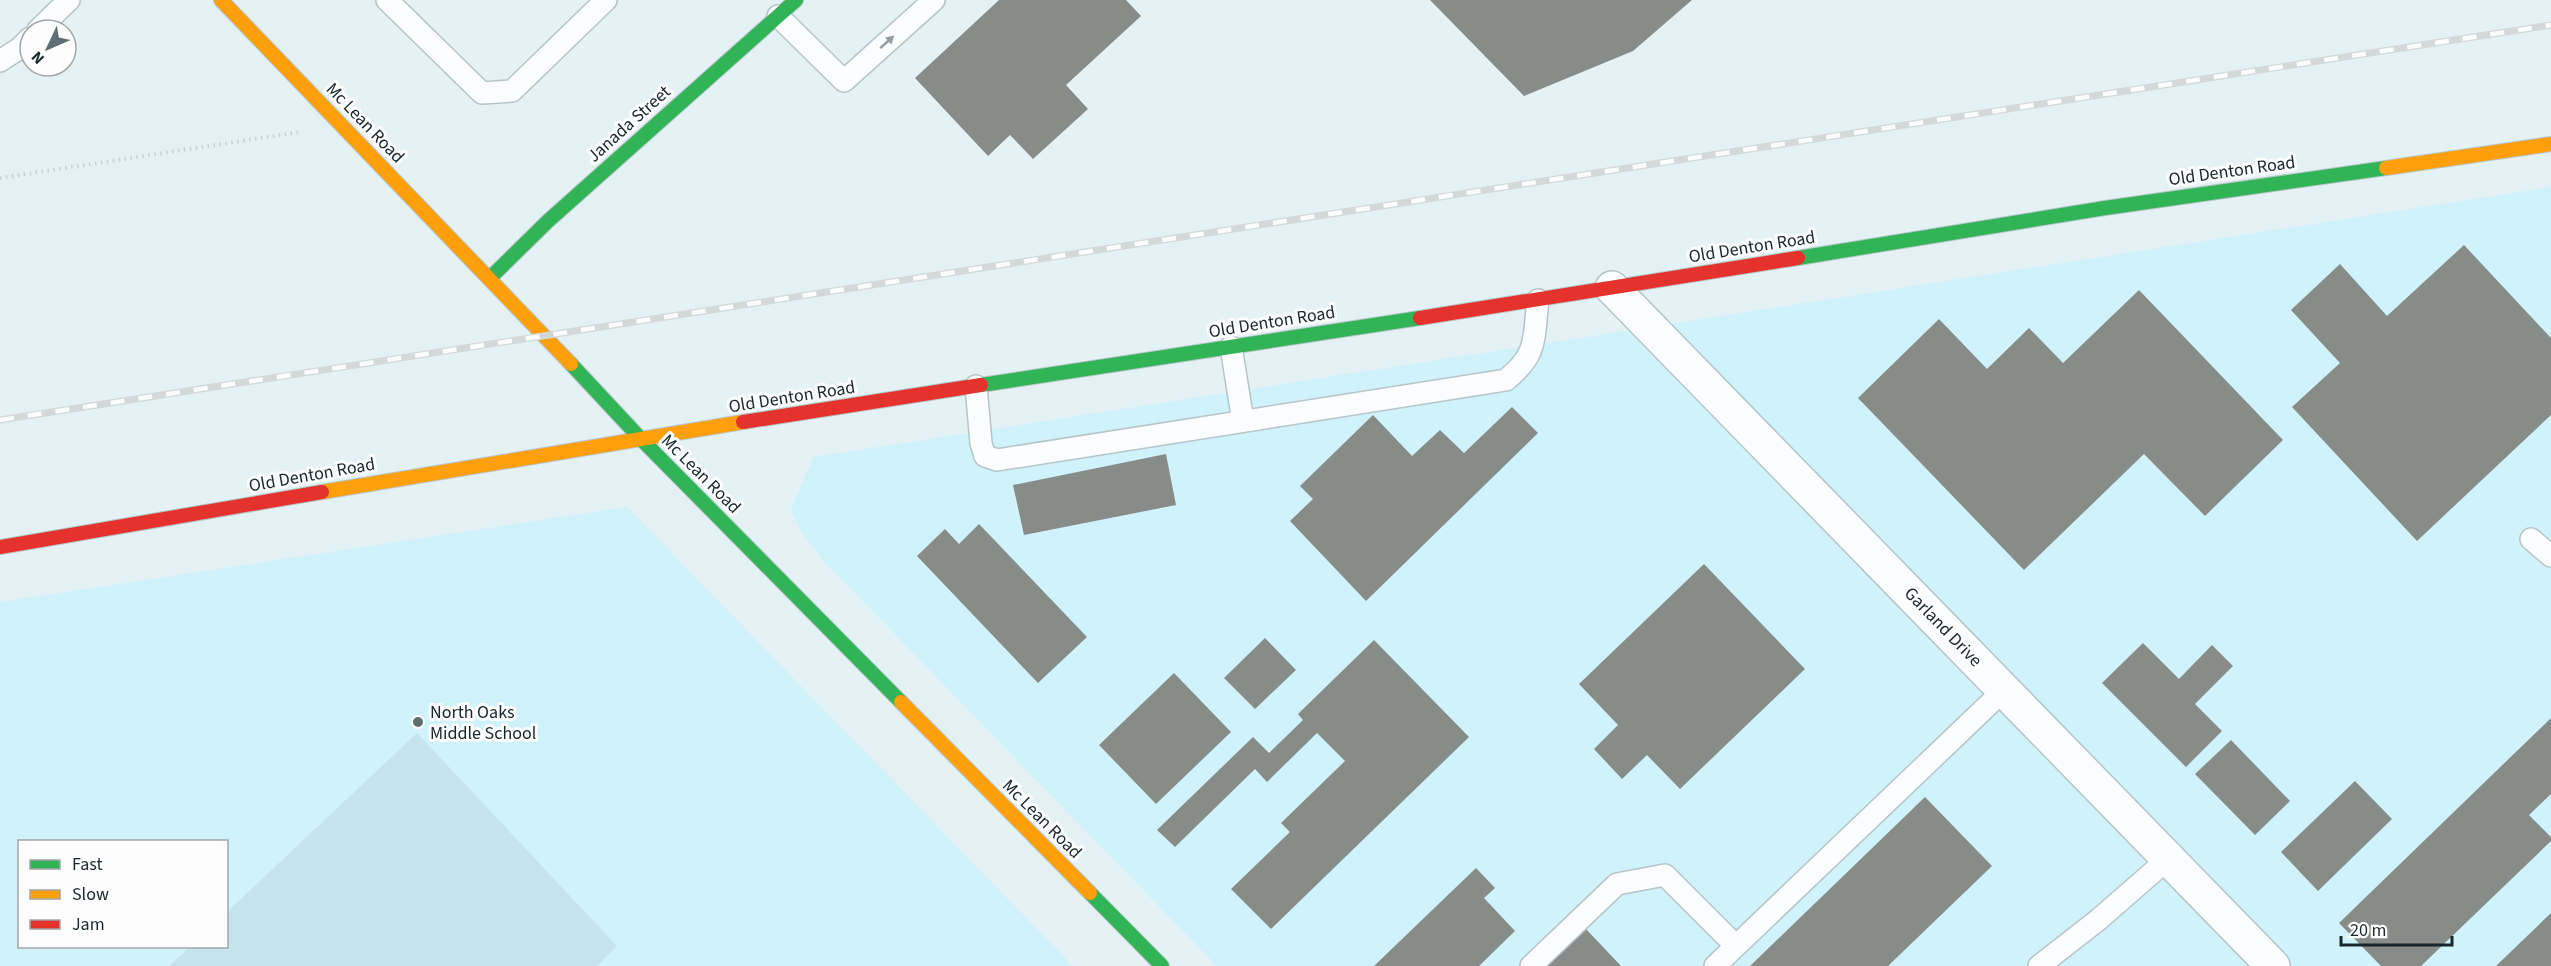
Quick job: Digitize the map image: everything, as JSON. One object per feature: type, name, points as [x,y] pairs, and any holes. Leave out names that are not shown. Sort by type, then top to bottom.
[{"type":"street","name":"Mc Lean Road","points":[[221,0],[490,278],[640,438],[1162,966]]},
{"type":"street","name":"Janada Street","points":[[490,278],[548,221],[796,0]]},
{"type":"street","name":"Old Denton Road","points":[[0,547],[640,438],[1538,300],[2105,208],[2551,144]]},
{"type":"street","name":"Garland Drive","points":[[1612,288],[2268,964]]},
{"type":"lane","points":[[50,18],[69,0]]},
{"type":"lane","points":[[387,0],[482,93],[512,91],[606,0]]},
{"type":"lane","points":[[778,16],[844,81],[934,0]]},
{"type":"lane","points":[[0,61],[18,49]]},
{"type":"lane","points":[[976,386],[981,443],[985,456],[997,460],[1506,380],[1522,368],[1532,353],[1538,300]]},
{"type":"lane","points":[[1231,347],[1243,421]]},
{"type":"lane","points":[[2531,539],[2551,556]]},
{"type":"lane","points":[[1715,966],[2004,690]]},
{"type":"lane","points":[[2038,966],[2098,920],[2168,859]]},
{"type":"lane","points":[[1531,966],[1617,884],[1665,875],[1736,946]]},
{"type":"path","points":[[0,178],[342,126]]},
{"type":"shaded area","points":[[2551,187],[2551,966],[1217,966],[823,560],[802,533],[791,509],[814,457]]},
{"type":"shaded area","name":"North Oaks Middle School","points":[[627,507],[1073,966],[0,966],[0,602]]},
{"type":"shaded area","points":[[417,733],[617,946],[597,966],[169,966],[189,948],[228,948],[228,911]]},
{"type":"building","points":[[999,0],[1126,0],[1141,16],[1066,85],[1088,109],[1033,159],[1010,135],[988,156],[915,78]]},
{"type":"building","points":[[1430,0],[1692,0],[1633,51],[1524,96]]},
{"type":"building","points":[[2464,245],[2551,338],[2551,415],[2417,541],[2292,407],[2340,363],[2291,310],[2340,264],[2387,316]]},
{"type":"building","points":[[2139,290],[2283,440],[2205,516],[2144,454],[2024,570],[1858,398],[1939,319],[1987,369],[2029,328],[2063,363]]},
{"type":"building","points":[[1512,407],[1538,433],[1366,601],[1290,521],[1313,499],[1300,486],[1373,415],[1412,456],[1440,430],[1464,453]]},
{"type":"building","points":[[1166,454],[1176,505],[1024,535],[1013,485]]},
{"type":"building","points":[[979,524],[1087,637],[1038,683],[917,556],[945,529],[959,544]]},
{"type":"building","points":[[1704,564],[1805,669],[1680,789],[1647,755],[1622,779],[1594,749],[1618,725],[1579,684]]},
{"type":"building","points":[[1265,638],[1296,670],[1255,709],[1224,678]]},
{"type":"building","points":[[1374,640],[1469,737],[1271,929],[1231,889],[1290,832],[1281,823],[1345,761],[1317,733],[1267,782],[1255,769],[1175,847],[1157,830],[1253,737],[1269,753],[1303,720],[1298,714]]},
{"type":"building","points":[[2143,643],[2179,679],[2212,645],[2233,666],[2195,704],[2222,731],[2186,767],[2102,683]]},
{"type":"building","points":[[1174,673],[1231,732],[1156,804],[1099,745]]},
{"type":"building","points":[[2551,718],[2551,794],[2529,815],[2551,837],[2551,841],[2421,966],[2381,966],[2339,923]]},
{"type":"building","points":[[2231,740],[2290,801],[2255,835],[2195,774]]},
{"type":"building","points":[[2355,781],[2392,819],[2318,891],[2281,852]]},
{"type":"building","points":[[1925,797],[1992,866],[1888,966],[1750,966]]},
{"type":"building","points":[[1476,868],[1495,888],[1484,898],[1515,931],[1479,966],[1374,966]]},
{"type":"building","points":[[2551,913],[2551,966],[2496,966]]},
{"type":"building","points":[[1586,929],[1621,966],[1547,966]]},
{"type":"railway","points":[[0,420],[2551,25]]},
{"type":"traffic: fast","points":[[490,278],[548,221],[796,0]]},
{"type":"traffic: fast","points":[[1798,258],[2105,208],[2386,168]]},
{"type":"traffic: fast","points":[[981,385],[1420,318]]},
{"type":"traffic: fast","points":[[571,364],[640,438],[901,702]]},
{"type":"traffic: fast","points":[[1090,893],[1162,966]]},
{"type":"traffic: slow","points":[[221,0],[571,364]]},
{"type":"traffic: slow","points":[[2386,168],[2551,144]]},
{"type":"traffic: slow","points":[[322,492],[743,422]]},
{"type":"traffic: slow","points":[[901,702],[1090,893]]},
{"type":"traffic: jam","points":[[1420,318],[1798,258]]},
{"type":"traffic: jam","points":[[743,422],[981,385]]},
{"type":"traffic: jam","points":[[0,547],[322,492]]},
{"type":"place","name":"North Oaks Middle School","points":[[418,722]]}]
